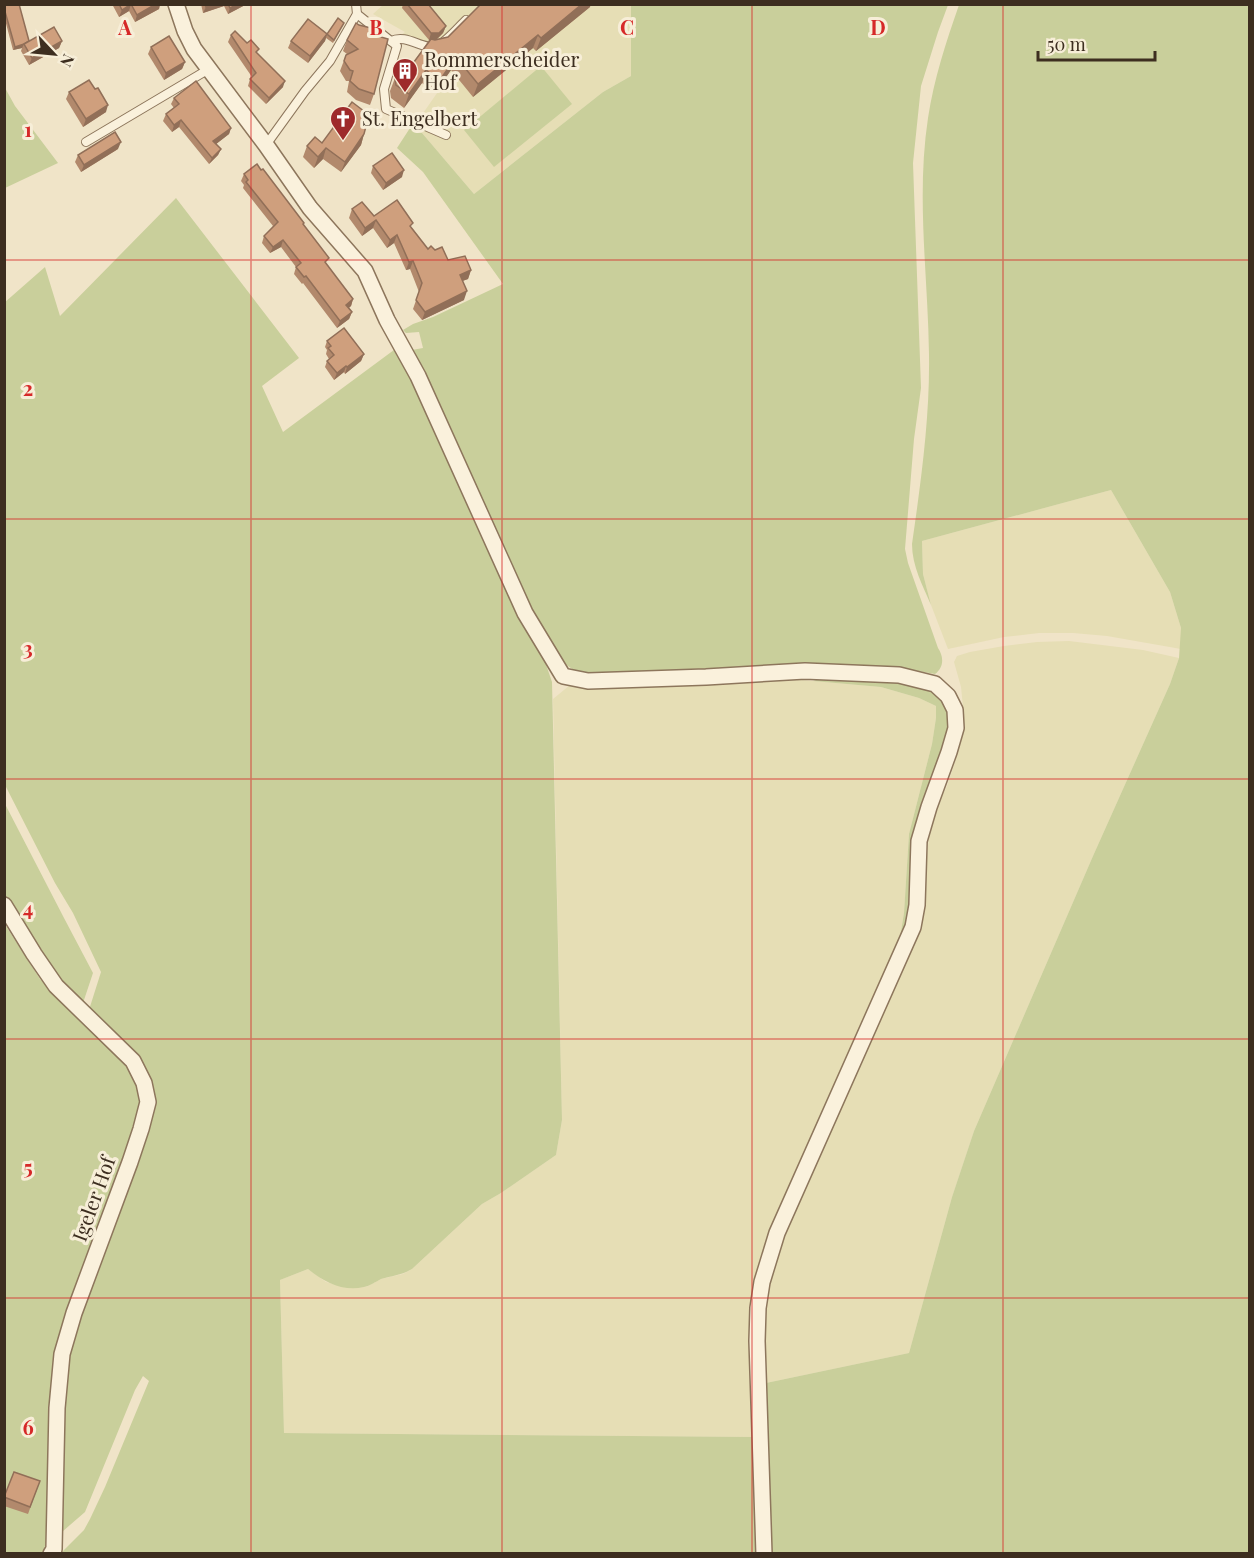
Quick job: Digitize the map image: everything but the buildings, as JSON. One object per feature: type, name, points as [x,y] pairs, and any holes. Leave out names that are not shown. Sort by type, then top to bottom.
[{"type":"street","points":[[176,4],[184,31],[194,49],[310,208],[364,271],[387,320],[418,376],[525,613],[563,676],[588,681],[805,671],[899,675],[936,684],[948,696],[955,710],[956,728],[920,841],[917,905],[913,927],[777,1233],[762,1282],[758,1308],[758,1341],[764,1554]]},
{"type":"street","name":"Igeler Hof","points":[[4,905],[56,986],[133,1061],[144,1083],[148,1102],[130,1162],[74,1313],[62,1354],[57,1408],[54,1549],[51,1554]]},
{"type":"lane","points":[[266,145],[305,91],[330,62],[357,14],[356,4]]},
{"type":"lane","points":[[391,41],[401,38],[430,47],[439,46],[473,13]]},
{"type":"lane","points":[[357,14],[397,46],[384,89],[386,109],[446,135]]},
{"type":"lane","points":[[86,142],[209,69]]},
{"type":"shaded area","points":[[384,4],[631,5],[631,76],[603,92],[474,194],[422,133],[412,129],[451,73],[412,42],[400,36],[405,32],[373,14]]},
{"type":"shaded area","points":[[1111,490],[1170,592],[1181,628],[1181,649],[1107,636],[1039,633],[1004,637],[948,649],[931,605],[923,574],[922,541]]},
{"type":"shaded area","points":[[1069,641],[1143,650],[1179,658],[1170,684],[974,1131],[952,1197],[909,1353],[766,1383],[763,1303],[771,1264],[797,1200],[809,1181],[811,1170],[863,1051],[925,868],[935,810],[947,786],[955,762],[961,735],[963,707],[961,687],[954,662],[957,656],[970,652],[1037,642]]},
{"type":"shaded area","points":[[791,679],[881,687],[919,698],[936,706],[936,718],[932,744],[909,834],[904,913],[898,950],[764,1250],[756,1437],[284,1433],[280,1280],[308,1269],[326,1282],[347,1288],[366,1287],[381,1279],[403,1274],[412,1269],[482,1204],[556,1155],[562,1120],[553,699],[570,685]]},
{"type":"green space","points":[[631,5],[948,5],[921,86],[913,163],[921,388],[914,439],[905,549],[941,655],[942,662],[935,674],[902,668],[600,676],[583,674],[571,668],[550,646],[530,608],[412,350],[423,348],[419,332],[406,333],[403,330],[503,284],[423,172],[397,148],[410,128],[422,133],[474,194],[603,92],[631,76]]},
{"type":"green space","points":[[959,5],[1249,5],[1249,1553],[770,1553],[766,1383],[909,1353],[952,1197],[974,1131],[1170,684],[1179,658],[1181,628],[1170,592],[1111,490],[922,541],[923,574],[931,605],[921,583],[912,544],[924,449],[929,378],[923,177],[928,118],[934,89]]},
{"type":"green space","points":[[541,66],[572,104],[494,167],[464,130]]},
{"type":"green space","points":[[4,86],[15,106],[58,163],[5,188]]},
{"type":"green space","points":[[176,198],[299,358],[262,386],[283,432],[398,347],[539,644],[552,682],[562,1120],[556,1155],[482,1204],[408,1271],[356,1288],[334,1285],[308,1269],[280,1280],[284,1433],[756,1437],[759,1553],[61,1553],[84,1530],[90,1519],[149,1381],[143,1376],[135,1390],[85,1512],[55,1538],[64,1363],[153,1098],[88,1013],[101,972],[73,913],[55,883],[5,785],[4,303],[45,267],[60,316]]},
{"type":"green space","points":[[828,676],[891,678],[908,681],[936,694],[945,704],[948,712],[947,731],[931,785],[908,928],[898,950],[904,913],[909,834],[932,744],[936,706],[919,698],[881,687],[813,681]]},
{"type":"green space","points":[[4,802],[93,973],[82,1006],[62,989],[5,896]]},
{"type":"green space","points":[[4,923],[40,979],[126,1062],[138,1083],[142,1104],[138,1128],[64,1326],[47,1539],[43,1553],[5,1553]]},
{"type":"place","name":"Rommerscheider Hof","points":[[405,94]]},
{"type":"place","name":"St. Engelbert","points":[[343,142]]}]
